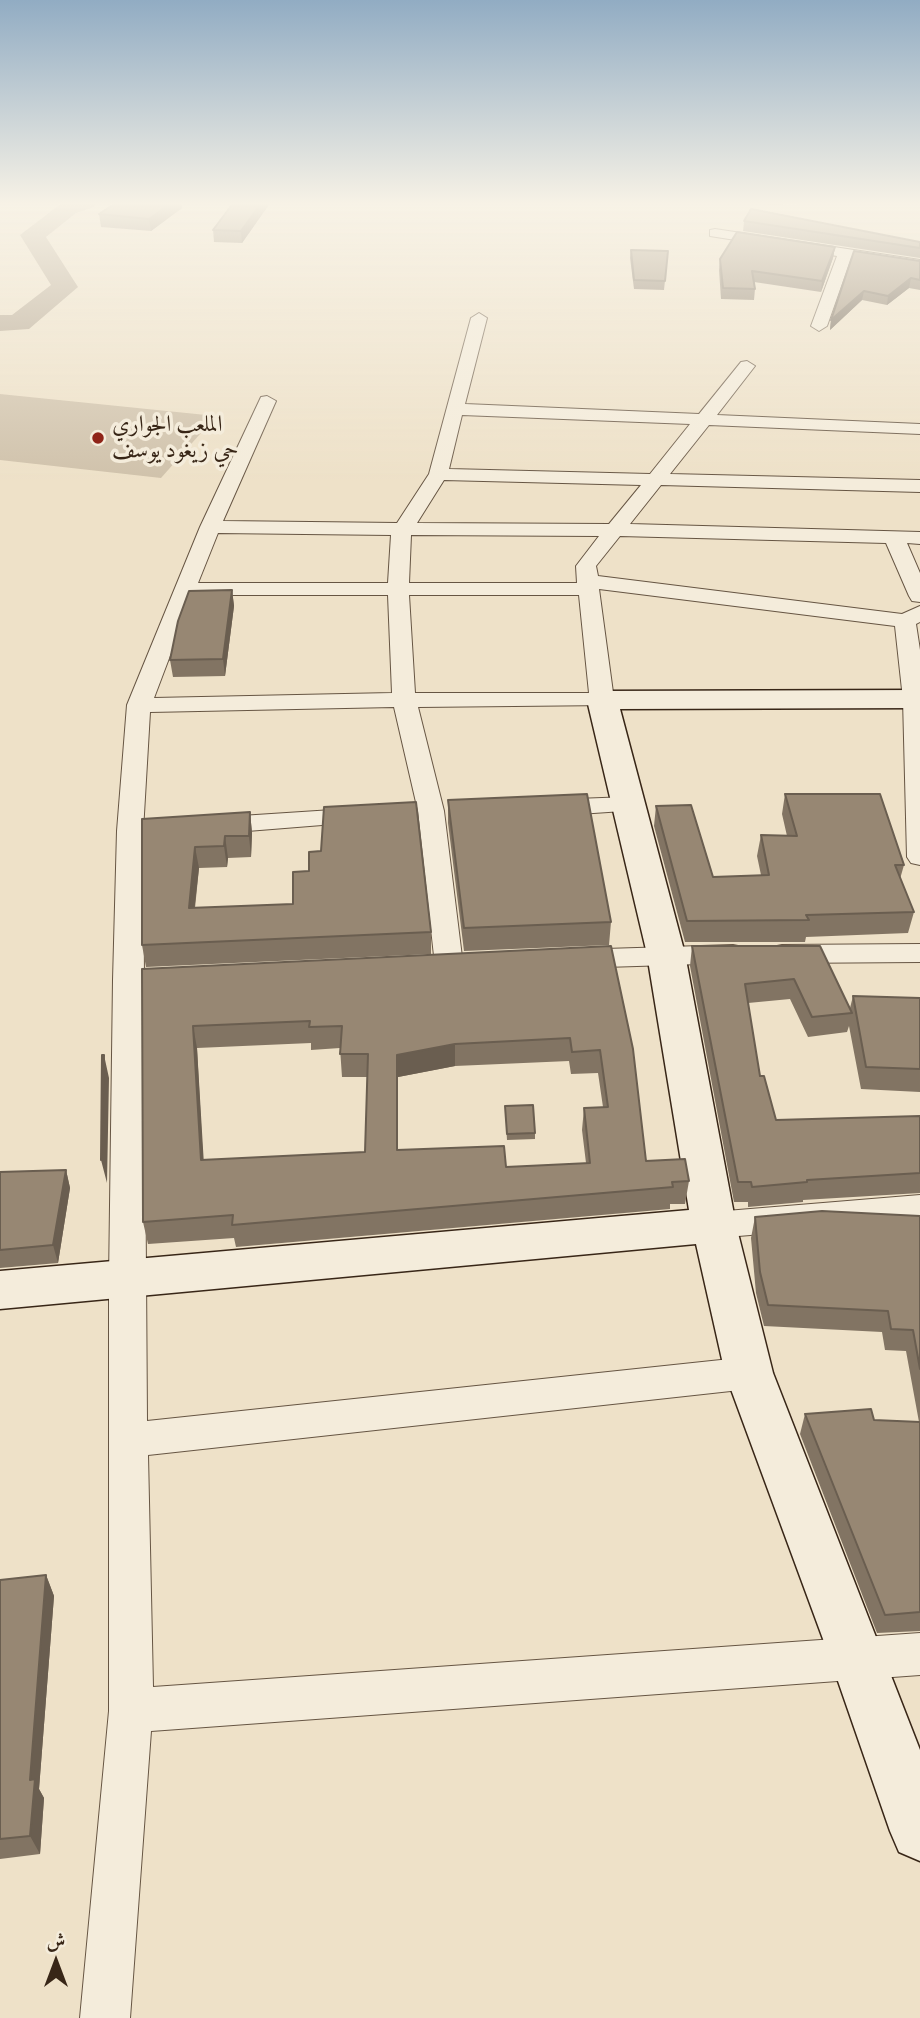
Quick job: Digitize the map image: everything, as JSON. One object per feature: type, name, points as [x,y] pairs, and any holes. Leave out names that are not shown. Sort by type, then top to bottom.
[{"type":"street","points":[[819,326],[830,296]]},
{"type":"street","points":[[449,965],[431,811],[404,700],[398,589],[401,531],[415,514],[438,474],[479,318]]},
{"type":"street","points":[[747,366],[586,566],[602,700],[666,954],[714,1225],[750,1373],[920,1831]]},
{"type":"street","points":[[105,2018],[131,1712],[127,1280],[142,979],[143,830],[139,705],[210,527],[267,401]]},
{"type":"street","points":[[455,409],[920,429]]},
{"type":"street","points":[[438,474],[920,486]]},
{"type":"street","points":[[210,527],[401,531],[792,531],[920,538]]},
{"type":"street","points":[[892,536],[920,596]]},
{"type":"street","points":[[185,589],[398,589],[589,585],[912,617],[917,699],[920,857]]},
{"type":"street","points":[[139,705],[404,700],[917,699]]},
{"type":"street","points":[[523,808],[629,805]]},
{"type":"street","points":[[184,828],[457,810]]},
{"type":"street","points":[[544,960],[666,954],[920,953]]},
{"type":"street","points":[[0,1290],[920,1208]]},
{"type":"street","points":[[129,1440],[750,1373]]},
{"type":"street","points":[[131,1712],[920,1654]]},
{"type":"shaded area","name":"الملعب الجواري حي زيغود يوسف","points":[[0,394],[216,416],[161,478],[0,460]]},
{"type":"building","points":[[839,296],[858,296],[831,320]]},
{"type":"building","points":[[232,590],[223,659],[170,660],[178,621],[189,591]]},
{"type":"building","points":[[587,794],[611,922],[464,928],[448,800]]},
{"type":"building","points":[[785,794],[880,794],[904,865],[895,865],[914,912],[806,915],[809,920],[687,921],[656,806],[691,805],[713,877],[769,875],[761,835],[797,836]]},
{"type":"building","points":[[416,802],[431,932],[142,945],[142,819],[250,812],[249,836],[225,836],[224,846],[195,847],[189,908],[293,904],[293,872],[309,871],[309,852],[321,851],[324,807]]},
{"type":"building","points":[[611,946],[633,1049],[646,1161],[685,1159],[689,1181],[672,1182],[673,1187],[232,1225],[233,1215],[143,1222],[142,969]],"holes":[[[310,1021],[309,1027],[342,1026],[340,1054],[368,1054],[365,1152],[201,1160],[193,1026]],[[570,1038],[572,1052],[600,1050],[608,1107],[584,1108],[590,1163],[506,1167],[504,1146],[397,1150],[397,1055],[455,1044]]]},
{"type":"building","points":[[692,946],[820,946],[852,1013],[812,1017],[794,979],[745,984],[760,1076],[764,1076],[776,1120],[920,1116],[920,1173],[807,1180],[752,1187],[751,1182],[738,1182]]},
{"type":"building","points":[[853,996],[920,998],[920,1069],[866,1067]]},
{"type":"building","points":[[102,1055],[104,1055],[101,1160]]},
{"type":"building","points":[[533,1105],[535,1133],[507,1134],[505,1106]]},
{"type":"building","points":[[66,1170],[53,1245],[0,1250],[0,1172]]},
{"type":"building","points":[[822,1211],[920,1216],[920,1369],[913,1330],[891,1329],[888,1311],[768,1305],[760,1272],[755,1217]]},
{"type":"building","points":[[871,1409],[874,1420],[920,1422],[920,1612],[885,1615],[805,1414]]},
{"type":"building","points":[[46,1575],[30,1780],[35,1779],[30,1836],[0,1839],[0,1580]]},
{"type":"waterway","points":[[0,323],[19,323],[53,296]]},
{"type":"place","name":"الملعب الجواري حي زيغود يوسف","points":[[98,438]]}]
